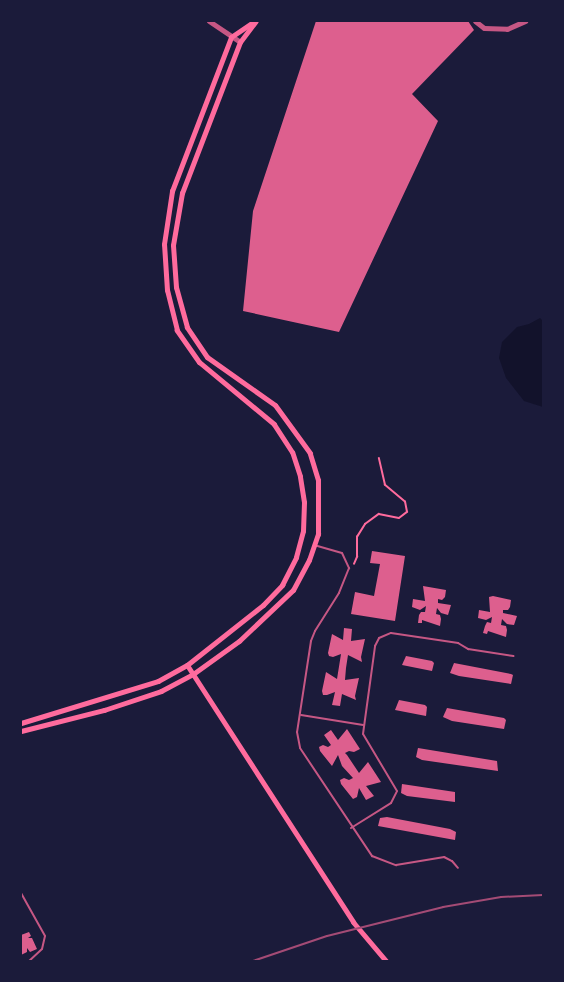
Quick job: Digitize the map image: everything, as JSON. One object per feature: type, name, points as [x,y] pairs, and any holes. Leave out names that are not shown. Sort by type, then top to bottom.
[{"type":"main road","points":[[21,723],[158,681],[188,665],[233,632],[282,585],[296,557],[303,531],[304,502],[300,476],[292,452],[274,424],[199,362],[177,330],[167,290],[164,244],[172,191],[231,37],[255,21]]},
{"type":"main road","points":[[21,731],[113,707],[161,691],[193,674],[239,641],[271,613],[292,590],[314,545],[320,508],[318,480],[309,453],[275,405],[207,357],[187,327],[176,287],[173,245],[182,193],[240,42],[255,21]]},
{"type":"main road","points":[[188,665],[363,936],[386,961]]},
{"type":"street","points":[[209,21],[240,42]]},
{"type":"street","points":[[475,21],[484,28],[507,29],[525,21]]},
{"type":"lane","points":[[314,545],[342,553],[348,568],[339,593],[313,636],[297,732],[300,748],[368,852],[380,861],[396,864],[444,857],[458,868]]},
{"type":"lane","points":[[351,828],[391,803],[397,792],[394,783],[365,738],[363,725],[375,646],[385,634],[458,644],[468,649],[513,656]]},
{"type":"lane","points":[[300,714],[363,725]]},
{"type":"lane","points":[[21,893],[45,936],[42,949],[29,961]]},
{"type":"path","points":[[348,568],[356,561],[357,537],[365,524],[379,514],[399,518],[407,512],[405,502],[385,484],[379,459]]},
{"type":"shaded area","points":[[540,318],[543,321],[543,407],[524,401],[506,378],[499,358],[502,342],[517,327]]},
{"type":"building","points":[[316,21],[468,21],[474,30],[412,94],[438,121],[339,332],[243,311],[253,211]]},
{"type":"building","points":[[372,551],[405,556],[395,621],[351,614],[355,592],[374,596],[380,564],[370,563]]},
{"type":"building","points":[[423,586],[446,590],[445,597],[442,600],[438,599],[438,603],[451,605],[448,615],[441,613],[437,608],[436,614],[440,615],[441,619],[440,626],[422,620],[422,623],[418,623],[419,615],[425,612],[426,606],[420,610],[412,607],[413,599],[425,601]]},
{"type":"building","points":[[489,597],[511,600],[510,607],[508,610],[503,610],[503,613],[517,616],[514,625],[507,624],[502,619],[501,625],[506,626],[507,630],[506,637],[488,631],[487,634],[483,633],[487,622],[491,623],[492,617],[486,620],[478,618],[479,610],[490,612]]},
{"type":"building","points":[[344,628],[352,629],[351,641],[365,639],[362,662],[348,655],[346,668],[345,680],[359,678],[356,700],[342,694],[340,706],[332,705],[335,692],[323,695],[322,691],[326,672],[337,679],[341,654],[333,657],[328,653],[332,634],[343,640]]},
{"type":"building","points":[[406,656],[432,661],[434,663],[432,671],[402,665]]},
{"type":"building","points":[[454,663],[511,674],[513,675],[511,684],[450,673]]},
{"type":"building","points":[[399,700],[425,705],[427,707],[426,716],[395,710]]},
{"type":"building","points":[[447,708],[504,718],[506,720],[504,729],[452,721],[443,717]]},
{"type":"building","points":[[347,729],[360,749],[345,753],[359,773],[368,762],[381,782],[366,786],[374,796],[366,800],[359,788],[357,797],[353,799],[341,784],[340,780],[344,778],[349,780],[353,778],[342,766],[338,755],[332,766],[320,751],[319,747],[331,745],[324,735],[331,730],[338,740]]},
{"type":"building","points":[[418,748],[497,761],[498,771],[422,760],[416,757]]},
{"type":"building","points":[[402,784],[455,792],[455,802],[407,796],[401,793]]},
{"type":"building","points":[[387,817],[450,829],[456,832],[455,840],[378,826],[380,818]]},
{"type":"building","points":[[29,932],[31,936],[28,938],[32,938],[37,949],[30,952],[27,948],[27,952],[21,955],[21,935]]},
{"type":"railway","points":[[253,961],[327,936],[443,907],[501,897],[543,895]]}]
